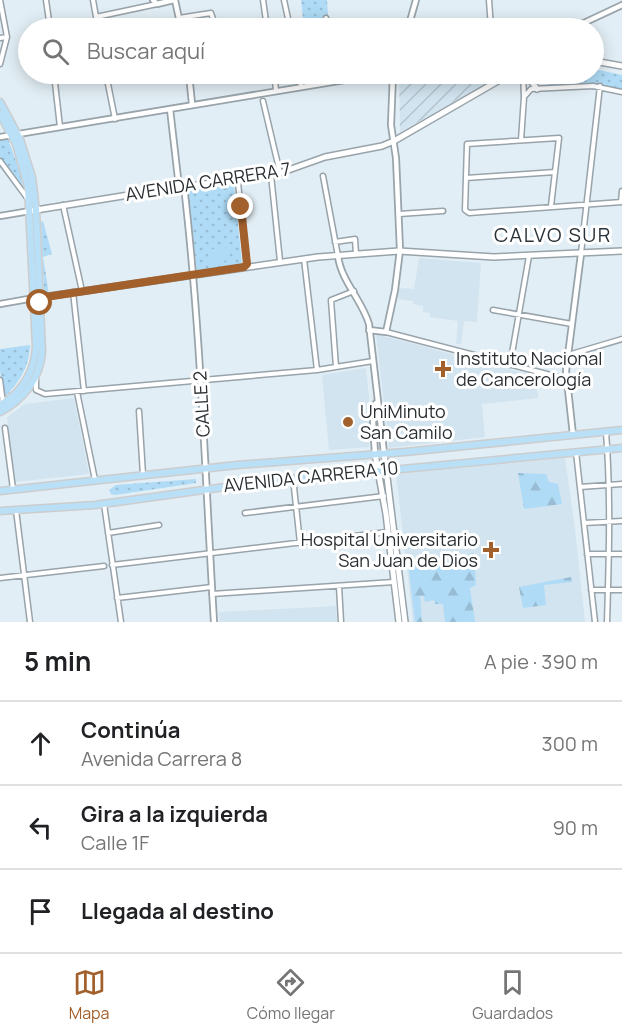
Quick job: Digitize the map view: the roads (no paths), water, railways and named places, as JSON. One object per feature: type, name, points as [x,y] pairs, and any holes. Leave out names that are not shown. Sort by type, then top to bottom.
[{"type":"main road","points":[[604,63],[622,66]]},
{"type":"main road","points":[[488,87],[491,84]]},
{"type":"main road","name":"AVENIDA CARRERA 7","points":[[33,211],[271,175],[325,157],[382,146],[493,84]]},
{"type":"main road","points":[[532,84],[537,89]]},
{"type":"main road","points":[[0,102],[29,163],[42,352],[38,371],[23,395],[0,412]]},
{"type":"main road","points":[[0,114],[14,134],[33,211]]},
{"type":"main road","points":[[37,298],[194,276],[280,261],[399,251],[484,257],[622,251]]},
{"type":"main road","points":[[1,404],[23,386],[33,367],[37,298]]},
{"type":"main road","name":"AVENIDA CARRERA 10","points":[[0,491],[206,468],[622,430]]},
{"type":"main road","name":"AVENIDA CARRERA 10","points":[[0,512],[104,504],[293,478],[622,447]]},
{"type":"main road","points":[[384,453],[405,622]]},
{"type":"main road","points":[[375,454],[388,532],[399,622]]},
{"type":"street","points":[[0,0],[7,37],[0,64]]},
{"type":"street","points":[[46,0],[49,18]]},
{"type":"street","points":[[93,0],[96,17],[155,2],[175,0],[178,18],[211,13],[214,18]]},
{"type":"street","points":[[263,0],[266,18]]},
{"type":"street","points":[[284,0],[288,18]]},
{"type":"street","points":[[411,18],[416,0]]},
{"type":"street","points":[[489,0],[490,18]]},
{"type":"street","points":[[594,18],[622,5]]},
{"type":"street","points":[[0,38],[7,37]]},
{"type":"street","points":[[55,84],[60,126]]},
{"type":"street","points":[[108,84],[115,119]]},
{"type":"street","points":[[190,84],[192,104]]},
{"type":"street","points":[[275,84],[276,90]]},
{"type":"street","points":[[0,137],[314,84]]},
{"type":"street","points":[[386,332],[395,290],[399,251],[399,213],[391,125],[393,84]]},
{"type":"street","points":[[521,140],[524,84]]},
{"type":"street","points":[[524,97],[529,90],[537,89],[600,86],[622,92]]},
{"type":"street","points":[[573,435],[566,379],[600,86]]},
{"type":"street","points":[[263,101],[280,173]]},
{"type":"street","name":"CALLE 2","points":[[170,109],[194,276],[214,622]]},
{"type":"street","points":[[551,206],[559,138],[466,144],[466,211],[468,213],[621,202],[622,192]]},
{"type":"street","points":[[0,161],[29,201]]},
{"type":"street","points":[[466,178],[555,172]]},
{"type":"street","points":[[271,175],[280,261]]},
{"type":"street","points":[[323,176],[340,267],[365,314],[369,330],[384,453]]},
{"type":"street","points":[[238,180],[247,266]]},
{"type":"street","points":[[63,205],[82,291]]},
{"type":"street","points":[[0,216],[33,211]]},
{"type":"street","points":[[399,213],[443,212]]},
{"type":"street","points":[[335,242],[355,239],[356,255]]},
{"type":"street","points":[[510,364],[529,256]]},
{"type":"street","points":[[304,259],[316,370]]},
{"type":"street","points":[[336,367],[331,300],[354,291]]},
{"type":"street","points":[[73,292],[84,391]]},
{"type":"street","points":[[0,304],[37,298]]},
{"type":"street","points":[[493,310],[572,324]]},
{"type":"street","points":[[369,330],[386,332],[566,379]]},
{"type":"street","points":[[568,355],[622,339]]},
{"type":"street","points":[[38,371],[36,387],[40,393],[77,392],[316,370],[373,361]]},
{"type":"street","points":[[0,380],[1,404]]},
{"type":"street","points":[[77,392],[95,481]]},
{"type":"street","points":[[375,454],[373,422],[377,394]]},
{"type":"street","points":[[139,411],[143,475]]},
{"type":"street","points":[[5,428],[13,490]]},
{"type":"street","points":[[606,432],[610,522],[606,622]]},
{"type":"street","points":[[576,451],[595,622]]},
{"type":"street","points":[[293,478],[300,543]]},
{"type":"street","points":[[580,487],[622,484]]},
{"type":"street","points":[[245,513],[390,495]]},
{"type":"street","points":[[104,504],[121,622]]},
{"type":"street","points":[[16,510],[30,622]]},
{"type":"street","points":[[584,523],[622,521]]},
{"type":"street","points":[[108,533],[159,525]]},
{"type":"street","points":[[112,565],[388,532]]},
{"type":"street","points":[[587,554],[622,554]]},
{"type":"street","points":[[0,578],[104,566]]},
{"type":"street","points":[[212,594],[394,582]]},
{"type":"street","points":[[339,586],[341,622]]},
{"type":"street","points":[[117,598],[212,587]]},
{"type":"street","points":[[591,590],[622,590]]},
{"type":"place","name":"Instituto Nacional de Cancerología","points":[[443,369]]},
{"type":"place","name":"UniMinuto San Camilo","points":[[348,422]]},
{"type":"place","name":"Hospital Universitario San Juan de Dios","points":[[491,550]]},
{"type":"district","name":"CALVO SUR","points":[[553,235]]}]
